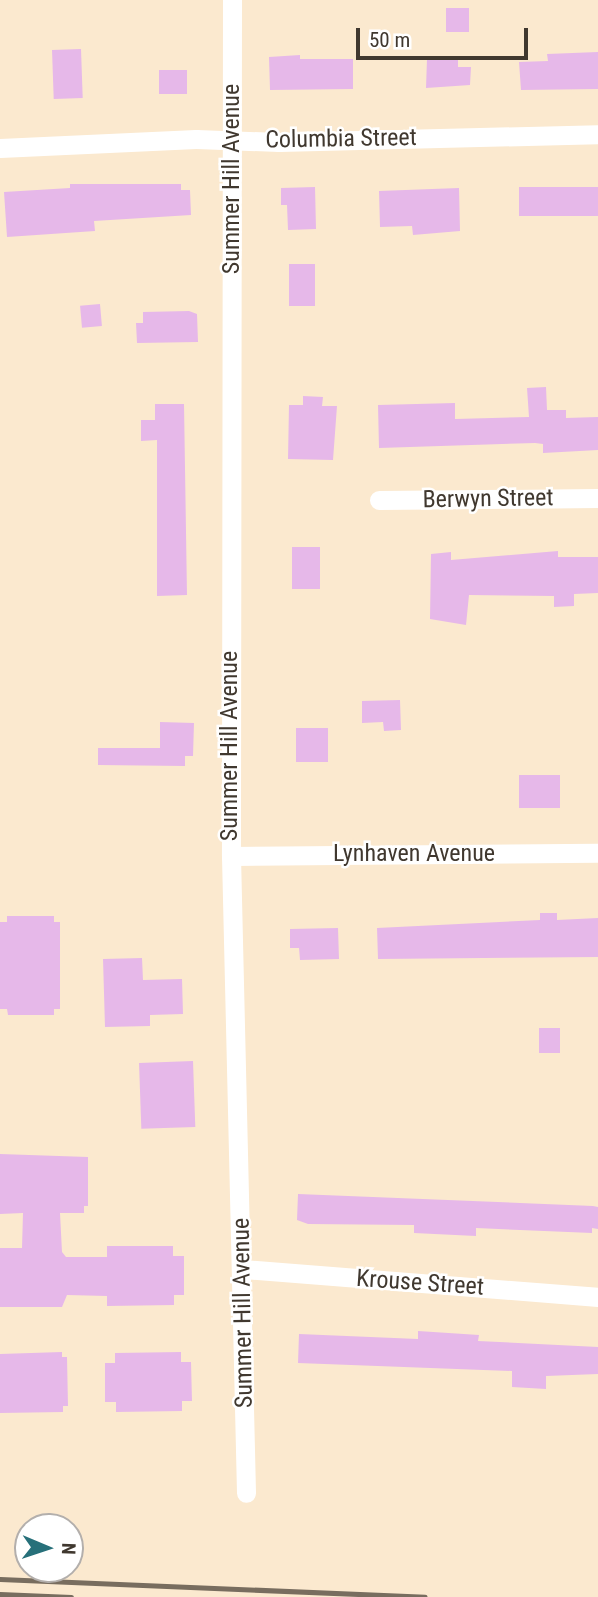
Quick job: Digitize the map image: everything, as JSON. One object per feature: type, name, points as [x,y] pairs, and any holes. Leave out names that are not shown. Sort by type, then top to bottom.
[{"type":"street","name":"Summer Hill Avenue","points":[[232,0],[231,856],[243,1269],[246,1493]]},
{"type":"street","name":"Columbia Street","points":[[0,148],[233,139],[598,134]]},
{"type":"street","name":"Berwyn Street","points":[[379,500],[598,498]]},
{"type":"street","name":"Lynhaven Avenue","points":[[231,856],[598,853]]},
{"type":"street","name":"Krouse Street","points":[[243,1269],[598,1297]]},
{"type":"building","points":[[446,8],[469,8],[469,32],[446,32]]},
{"type":"building","points":[[81,49],[83,98],[54,99],[52,50]]},
{"type":"building","points":[[598,52],[598,89],[521,90],[519,62],[548,61],[547,54]]},
{"type":"building","points":[[300,55],[300,59],[353,59],[353,89],[270,90],[269,57]]},
{"type":"building","points":[[427,59],[458,59],[458,67],[471,67],[470,85],[426,88]]},
{"type":"building","points":[[159,70],[187,70],[187,94],[159,94]]},
{"type":"building","points":[[70,184],[181,184],[181,190],[190,190],[191,215],[94,221],[95,231],[7,237],[4,192],[70,188]]},
{"type":"building","points":[[315,187],[316,229],[288,230],[287,205],[281,205],[281,188]]},
{"type":"building","points":[[519,187],[598,187],[598,216],[519,216]]},
{"type":"building","points":[[459,188],[460,231],[413,235],[412,226],[380,227],[379,191]]},
{"type":"building","points":[[289,264],[315,264],[315,306],[289,306]]},
{"type":"building","points":[[100,304],[102,326],[82,328],[80,306]]},
{"type":"building","points":[[189,311],[197,314],[198,342],[137,343],[136,323],[143,323],[143,312]]},
{"type":"building","points":[[546,387],[547,410],[566,410],[566,418],[598,417],[598,450],[543,453],[543,444],[535,443],[379,448],[378,405],[455,403],[455,419],[529,417],[527,388]]},
{"type":"building","points":[[303,396],[323,397],[322,406],[337,406],[333,460],[288,459],[289,405],[303,405]]},
{"type":"building","points":[[155,404],[184,404],[187,595],[157,596],[157,440],[141,441],[141,420],[155,420]]},
{"type":"building","points":[[292,547],[320,547],[320,589],[292,589]]},
{"type":"building","points":[[558,551],[558,557],[598,557],[598,593],[574,594],[574,606],[554,607],[554,596],[469,595],[466,625],[430,619],[431,554],[451,552],[451,560]]},
{"type":"building","points":[[400,700],[401,730],[384,731],[383,722],[362,723],[362,701]]},
{"type":"building","points":[[160,722],[194,723],[193,756],[185,756],[185,766],[98,765],[98,748],[160,748]]},
{"type":"building","points":[[296,728],[328,728],[328,762],[296,762]]},
{"type":"building","points":[[519,775],[560,775],[560,808],[519,808]]},
{"type":"building","points":[[540,913],[557,913],[557,920],[598,918],[598,957],[378,959],[377,928],[540,920]]},
{"type":"building","points":[[7,916],[54,916],[54,922],[60,922],[60,1009],[54,1009],[54,1015],[8,1015],[7,1009],[0,1009],[0,922],[7,922]]},
{"type":"building","points":[[338,928],[339,959],[300,960],[299,948],[290,948],[290,929]]},
{"type":"building","points":[[142,958],[143,980],[182,979],[183,1014],[150,1015],[150,1026],[105,1027],[103,959]]},
{"type":"building","points":[[539,1028],[560,1028],[560,1053],[539,1053]]},
{"type":"building","points":[[193,1061],[195,1127],[141,1129],[139,1063]]},
{"type":"building","points":[[0,1154],[88,1157],[88,1206],[84,1206],[84,1213],[60,1213],[62,1252],[66,1257],[107,1257],[107,1246],[173,1246],[173,1256],[184,1256],[184,1295],[174,1295],[174,1305],[107,1306],[107,1296],[67,1295],[62,1307],[0,1307],[0,1248],[22,1248],[23,1213],[0,1214]]},
{"type":"building","points":[[298,1194],[593,1206],[598,1207],[598,1229],[592,1228],[592,1233],[476,1228],[476,1236],[414,1233],[414,1225],[308,1224],[297,1220]]},
{"type":"building","points":[[418,1331],[479,1335],[478,1341],[598,1347],[598,1374],[546,1376],[546,1389],[512,1387],[512,1371],[298,1363],[299,1334],[418,1339]]},
{"type":"building","points":[[62,1352],[62,1357],[67,1357],[68,1406],[63,1406],[63,1412],[0,1413],[0,1354]]},
{"type":"building","points":[[181,1352],[181,1362],[191,1362],[192,1401],[182,1401],[182,1411],[116,1412],[116,1402],[105,1402],[105,1363],[115,1363],[115,1353]]},
{"type":"railway","points":[[0,1579],[425,1597]]},
{"type":"railway","points":[[0,1594],[71,1597]]}]
